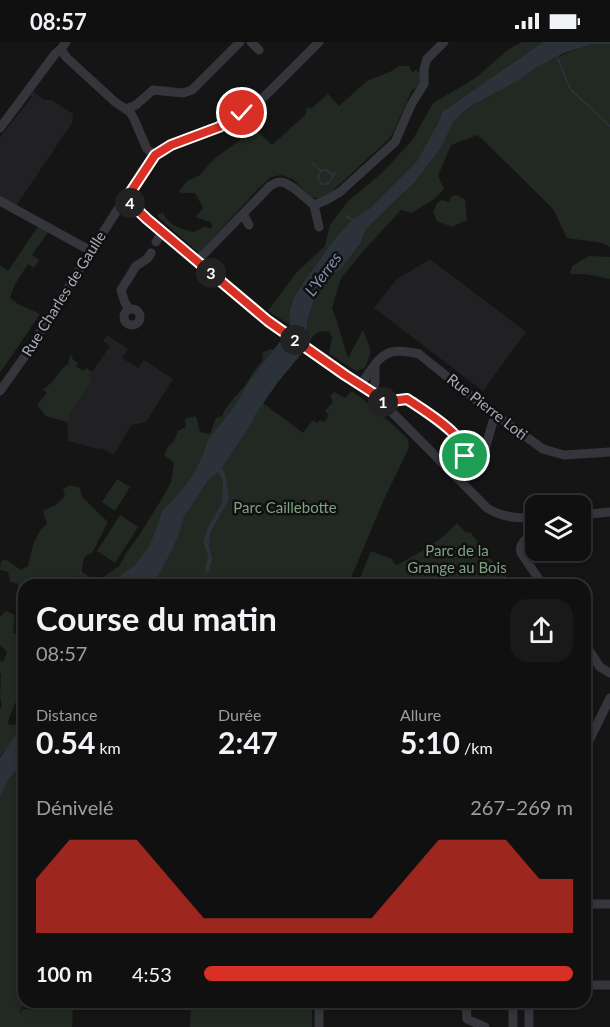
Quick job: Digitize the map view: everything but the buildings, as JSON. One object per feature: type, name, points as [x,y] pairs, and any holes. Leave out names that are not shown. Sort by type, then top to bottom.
[{"type":"street","points":[[126,109],[136,105],[153,90],[183,93],[192,90],[240,42]]},
{"type":"street","points":[[251,42],[259,50]]},
{"type":"street","name":"Rue Charles de Gaulle","points":[[0,392],[155,155],[171,145],[219,127],[242,113],[264,97],[309,46],[319,42]]},
{"type":"street","points":[[314,205],[340,192],[395,142],[411,105],[424,84],[427,58],[444,42]]},
{"type":"street","points":[[64,46],[66,57],[115,102],[126,109],[134,119],[147,149],[155,155]]},
{"type":"street","points":[[0,128],[64,46]]},
{"type":"street","points":[[197,261],[270,186],[277,182],[283,181],[290,185],[314,205],[319,227]]},
{"type":"street","points":[[126,199],[162,232],[281,330],[373,393],[488,508],[496,513],[525,518]]},
{"type":"street","points":[[0,201],[92,251]]},
{"type":"street","points":[[243,214],[249,225]]},
{"type":"street","points":[[156,242],[162,232]]},
{"type":"street","points":[[129,309],[122,295],[122,286],[136,266],[147,259],[151,253]]},
{"type":"street","name":"Rue Pierre Loti","points":[[360,385],[380,358],[387,353],[394,350],[419,354],[495,414],[550,452],[572,456],[610,453]]},
{"type":"street","points":[[373,393],[375,366]]},
{"type":"street","points":[[383,402],[407,399],[455,436],[465,456],[472,459],[479,458],[486,446],[495,414]]},
{"type":"street","points":[[591,514],[610,512]]},
{"type":"street","points":[[525,540],[519,549],[525,559]]},
{"type":"street","points":[[526,561],[539,579]]},
{"type":"street","points":[[591,653],[600,667],[610,673]]},
{"type":"street","points":[[591,737],[610,698]]},
{"type":"street","points":[[591,904],[610,904]]},
{"type":"street","points":[[591,985],[610,985]]},
{"type":"street","points":[[319,1008],[319,1027]]},
{"type":"street","points":[[466,1008],[467,1019],[485,1027]]},
{"type":"street","points":[[513,1008],[513,1027]]},
{"type":"street","points":[[529,1008],[529,1027]]},
{"type":"shaded area","points":[[33,91],[44,100],[52,100],[73,114],[72,123],[16,206],[0,197],[0,137],[32,97],[30,95]]},
{"type":"shaded area","points":[[430,259],[526,332],[483,391],[374,308],[396,280]]},
{"type":"shaded area","points":[[107,335],[128,349],[122,358],[138,368],[144,360],[173,379],[146,422],[131,425],[114,455],[102,448],[68,441],[67,422],[70,412],[93,379],[89,376],[110,346],[103,341]]},
{"type":"green space","points":[[522,42],[543,42],[442,112],[417,161],[369,209],[353,219],[347,214],[346,216],[351,221],[336,237],[294,297],[289,313],[290,325],[268,311],[296,273],[325,246],[330,225],[348,201],[384,171],[413,139],[433,103],[474,79],[509,49]]},
{"type":"green space","points":[[603,43],[610,44],[610,247],[602,243],[567,238],[553,209],[478,135],[451,145],[438,176],[444,189],[433,200],[411,213],[401,210],[341,278],[332,308],[348,358],[363,330],[371,351],[365,368],[356,371],[329,354],[332,337],[329,332],[319,332],[308,343],[307,321],[314,300],[333,273],[340,269],[361,244],[366,229],[415,182],[441,148],[453,123],[461,114],[541,64],[579,48]]},
{"type":"green space","points":[[398,66],[409,66],[412,72],[416,70],[420,73],[418,87],[412,90],[388,140],[330,193],[315,198],[293,179],[281,175],[271,177],[199,253],[158,217],[158,214],[163,213],[172,224],[194,232],[206,226],[210,229],[213,225],[210,222],[196,217],[203,208],[195,193],[179,191],[187,181],[200,175],[212,161],[248,134],[250,136],[259,133],[272,145],[306,114],[306,109],[309,107],[311,109],[328,94],[339,106],[367,81],[394,70]]},
{"type":"green space","points":[[456,195],[465,199],[467,220],[452,227],[437,221],[433,212],[437,203],[442,200],[449,202],[451,197]]},
{"type":"green space","points":[[39,225],[49,231],[32,255],[39,260],[34,268],[28,264],[15,284],[10,298],[40,314],[0,373],[0,265],[8,271]]},
{"type":"green space","points":[[589,256],[610,257],[610,279],[586,274],[570,274],[572,266]]},
{"type":"green space","points":[[270,349],[276,350],[158,544],[126,579],[103,579],[119,566],[171,482],[174,463],[164,455],[178,431],[186,427],[185,419],[196,416],[200,432],[210,434],[216,418],[222,416],[263,360],[262,353]]},
{"type":"green space","points":[[70,355],[78,363],[76,366],[84,371],[86,368],[92,372],[89,376],[93,379],[67,422],[46,416],[37,405],[47,393],[43,390],[68,364]]},
{"type":"green space","name":"Parc Caillebotte","points":[[352,391],[377,410],[408,439],[409,448],[385,497],[351,579],[146,579],[207,480],[263,403],[303,433],[313,420],[317,423],[320,420],[324,422],[329,415],[325,411],[333,402],[330,396],[334,392],[345,398]]},
{"type":"green space","points":[[117,479],[130,487],[115,511],[102,502]]},
{"type":"green space","points":[[70,485],[80,488],[82,497],[108,522],[92,553],[86,556],[83,562],[82,572],[93,579],[78,579],[79,576],[72,579],[18,579],[18,584],[10,582],[8,572],[0,570],[1,562],[5,559],[21,570],[28,566],[36,537],[47,524],[43,511],[57,504],[65,496],[63,489]]},
{"type":"green space","points":[[120,515],[138,527],[115,563],[97,551]]},
{"type":"green space","name":"Parc de la Grange au Bois","points":[[457,523],[465,532],[471,533],[483,546],[483,554],[490,558],[506,579],[359,579],[371,551],[392,559],[397,565]]},
{"type":"green space","points":[[6,611],[15,615],[13,633],[18,635],[18,696],[8,724],[14,725],[18,721],[18,742],[9,756],[4,752],[0,757],[0,708],[2,707],[0,660],[3,662],[7,652],[0,645],[0,617]]},
{"type":"green space","points":[[18,767],[18,1008],[21,1008],[20,1015],[22,1009],[73,1010],[72,1027],[0,1027],[0,795],[7,778]]},
{"type":"green space","points":[[191,1008],[312,1008],[312,1027],[190,1027]]},
{"type":"water","name":"L'Yerres","points":[[543,42],[610,42],[610,44],[592,44],[564,53],[468,108],[453,123],[441,148],[415,182],[366,229],[361,243],[340,270],[333,273],[314,300],[307,321],[307,347],[278,382],[222,468],[226,476],[229,499],[210,533],[209,545],[212,559],[208,574],[205,570],[208,556],[203,541],[222,503],[223,481],[218,472],[208,480],[183,519],[172,550],[158,576],[154,579],[116,579],[134,566],[149,547],[162,511],[192,477],[208,440],[282,339],[290,325],[289,313],[294,297],[336,237],[351,221],[345,216],[347,214],[353,219],[369,209],[417,161],[442,112]]},
{"type":"water","points":[[18,732],[18,769],[8,779],[0,798],[0,758]]},
{"type":"waterway","points":[[557,56],[570,89],[610,126]]},
{"type":"waterway","points":[[317,167],[321,171],[336,173]]},
{"type":"waterway","points":[[321,171],[318,176],[321,184],[330,182],[332,174]]},
{"type":"route","points":[[242,113],[219,127],[171,145],[155,155],[126,199],[281,330],[383,402],[407,399],[442,424],[455,436],[465,456]]}]
